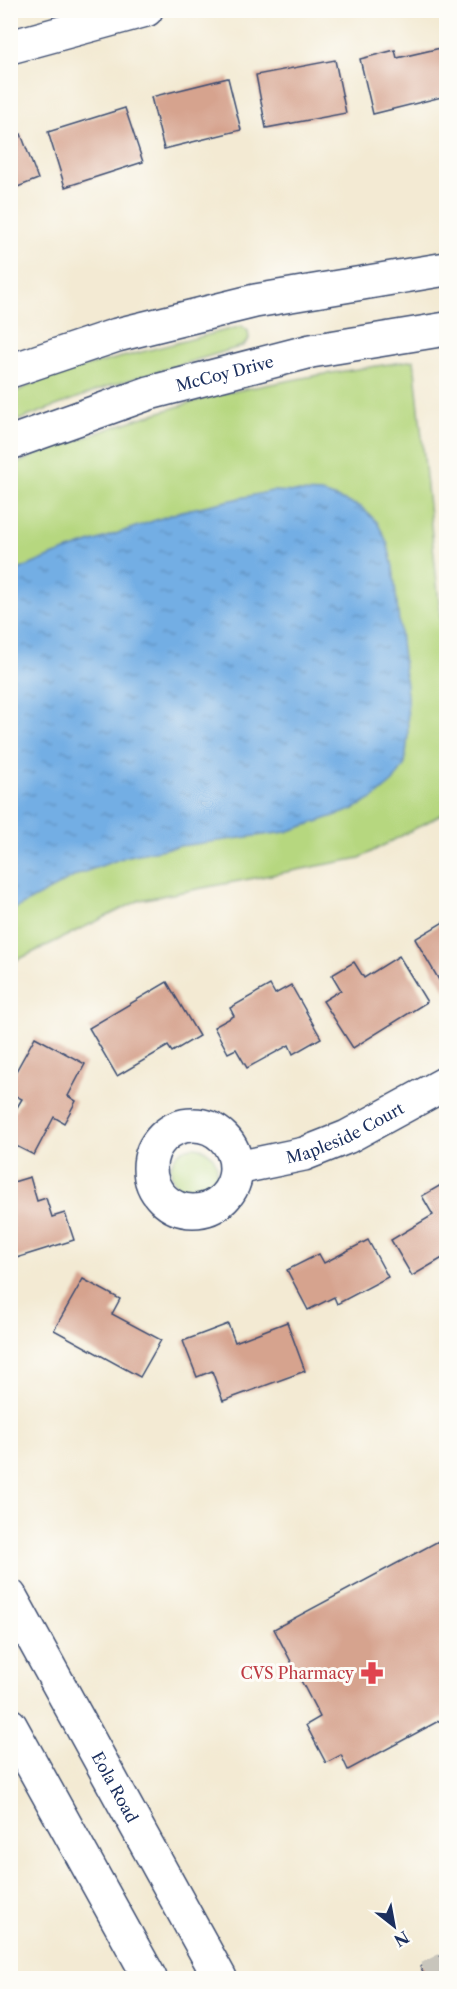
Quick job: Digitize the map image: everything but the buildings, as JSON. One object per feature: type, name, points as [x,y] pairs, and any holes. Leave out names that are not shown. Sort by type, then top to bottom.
[{"type":"street","points":[[10,47],[146,10]]},
{"type":"street","points":[[10,371],[117,335],[255,301],[447,269]]},
{"type":"street","name":"McCoy Drive","points":[[10,443],[149,393],[312,351],[447,329]]},
{"type":"street","name":"Mapleside Court","points":[[237,1168],[304,1154],[347,1137],[447,1083]]},
{"type":"street","name":"Eola Road","points":[[10,1596],[220,1978]]},
{"type":"street","points":[[10,1725],[150,1978]]},
{"type":"green space","points":[[242,326],[248,331],[249,339],[243,346],[109,386],[11,423],[11,394],[49,376]]},
{"type":"green space","points":[[414,360],[446,671],[446,812],[360,858],[140,900],[11,963],[11,466],[134,420],[219,394]]},
{"type":"green space","points":[[194,1147],[203,1148],[211,1153],[216,1161],[216,1179],[211,1187],[203,1192],[194,1193],[185,1192],[177,1187],[172,1179],[171,1170],[172,1161],[177,1153],[185,1148]]},
{"type":"water","points":[[272,491],[323,493],[361,507],[377,522],[387,542],[393,567],[407,696],[408,735],[405,764],[393,782],[374,798],[352,810],[286,832],[180,846],[128,856],[79,874],[11,911],[11,573],[54,555],[182,511]]},
{"type":"tunnel","points":[[428,1978],[446,1969]]},
{"type":"place","name":"CVS Pharmacy","points":[[372,1673]]}]
